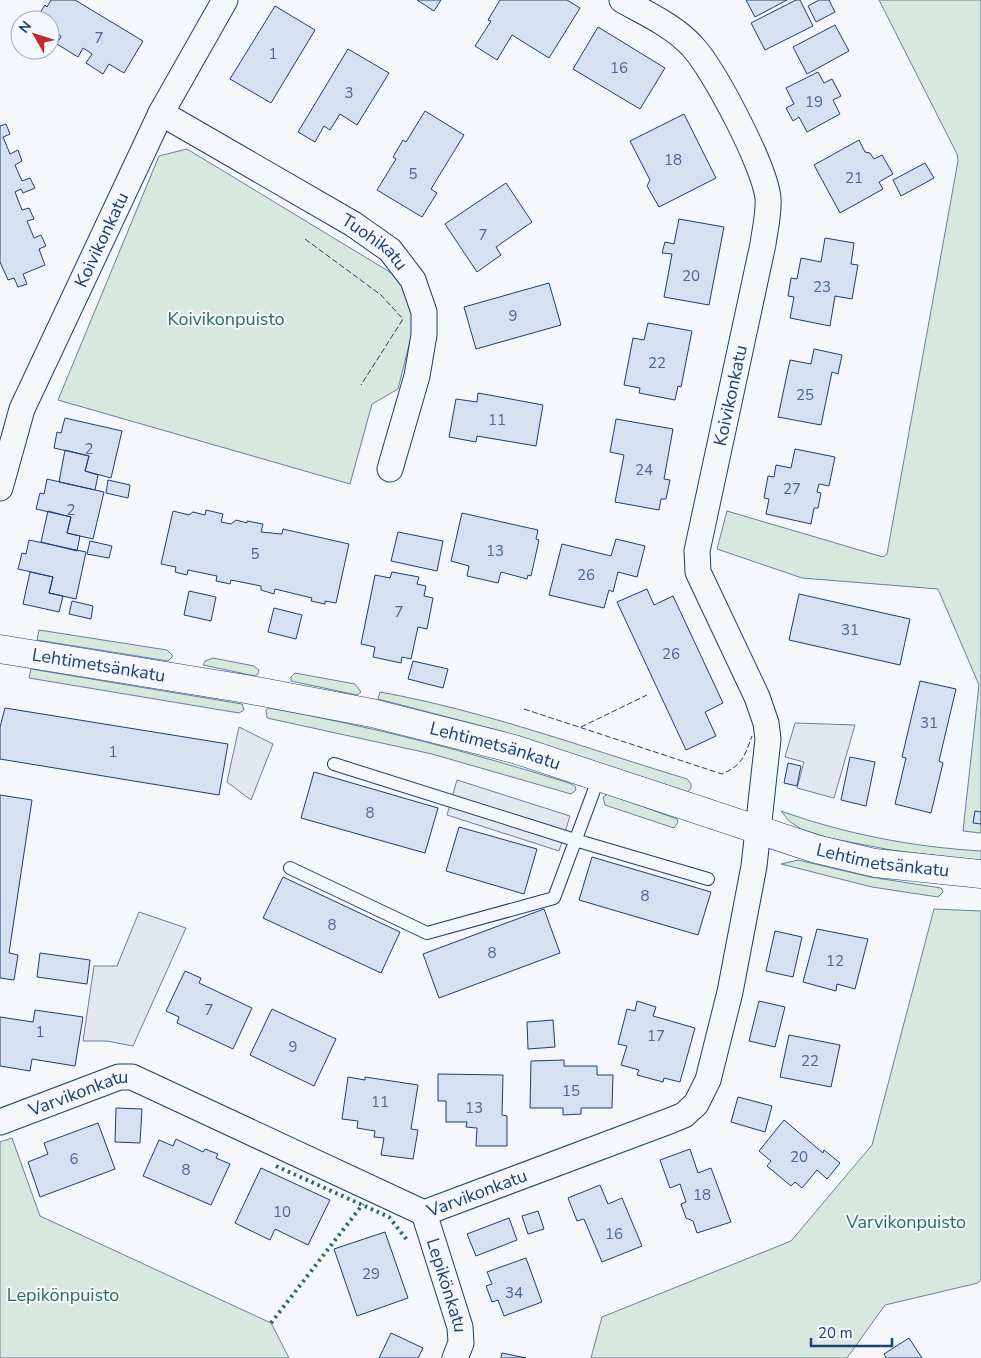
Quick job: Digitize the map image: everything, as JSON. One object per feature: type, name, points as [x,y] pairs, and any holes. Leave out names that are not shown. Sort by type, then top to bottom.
[{"type":"street","name":"Koivikonkatu","points":[[0,488],[22,409],[161,113],[225,0]]},
{"type":"street","name":"Koivikonkatu","points":[[622,0],[683,37],[702,57],[719,85],[747,142],[768,196],[763,244],[697,557],[698,572],[757,697],[766,723],[768,739],[757,831]]},
{"type":"street","name":"Tuohikatu","points":[[161,113],[353,224],[390,250],[409,273],[420,295],[424,312],[424,335],[417,376],[390,469]]},
{"type":"street","name":"Lehtimetsänkatu","points":[[0,648],[246,689],[372,713],[514,749],[816,849],[875,863],[981,874]]},
{"type":"street","name":"Varvikonkatu","points":[[0,1122],[119,1078],[132,1078],[424,1212],[672,1120],[684,1115],[696,1104],[708,1080],[730,992],[754,866],[757,831]]},
{"type":"street","name":"Lepikönkatu","points":[[424,1212],[460,1327],[461,1343],[455,1358]]},
{"type":"lane","points":[[334,764],[576,840],[708,879]]},
{"type":"lane","points":[[290,868],[427,934],[554,898],[599,777]]},
{"type":"green space","points":[[879,0],[981,0],[981,833],[963,831],[979,685],[938,589],[802,578],[717,549],[727,511],[883,557],[887,554],[958,161],[957,154]]},
{"type":"green space","name":"Koivikonpuisto","points":[[187,149],[398,277],[415,321],[398,389],[372,404],[350,484],[58,400],[159,156]]},
{"type":"green space","points":[[39,630],[167,650],[173,656],[168,661],[37,640]]},
{"type":"green space","points":[[213,658],[254,666],[259,670],[258,674],[255,676],[203,665],[205,661]]},
{"type":"green space","points":[[31,669],[242,704],[244,710],[239,713],[29,678]]},
{"type":"green space","points":[[295,673],[355,684],[361,692],[357,695],[291,681],[291,677]]},
{"type":"green space","points":[[380,692],[458,709],[535,731],[687,779],[691,784],[691,788],[688,792],[501,731],[378,699]]},
{"type":"green space","points":[[269,708],[383,731],[457,750],[569,783],[575,786],[576,790],[571,794],[432,754],[267,718],[266,710]]},
{"type":"green space","points":[[608,794],[677,819],[678,822],[674,828],[605,805],[603,797]]},
{"type":"green space","points":[[781,811],[854,833],[905,843],[981,851],[981,861],[891,850],[829,838],[801,829],[789,821]]},
{"type":"green space","points":[[798,860],[870,877],[941,888],[943,892],[938,897],[872,887],[781,864]]},
{"type":"green space","name":"Varvikonpuisto","points":[[934,909],[981,911],[981,1279],[978,1283],[885,1305],[847,1358],[591,1358],[602,1317],[791,1241],[872,1145]]},
{"type":"green space","name":"Lepikönpuisto","points":[[12,1138],[40,1216],[271,1323],[289,1358],[0,1358],[0,1142]]},
{"type":"shaded area","points":[[795,723],[855,725],[834,798],[797,788],[804,762],[785,757]]},
{"type":"shaded area","points":[[239,727],[273,744],[251,800],[227,782]]},
{"type":"shaded area","points":[[457,780],[570,816],[559,851],[447,815]]},
{"type":"shaded area","points":[[139,912],[186,928],[133,1046],[107,1041],[83,1041],[94,966],[117,966]]},
{"type":"building","points":[[51,0],[75,0],[143,41],[124,73],[109,64],[103,74],[86,63],[92,54],[83,48],[78,57],[60,46],[60,10],[42,10],[45,5],[47,7]]},
{"type":"building","points":[[417,0],[441,0],[434,11]]},
{"type":"building","points":[[500,0],[567,0],[580,8],[549,58],[512,35],[497,60],[475,46],[491,21],[488,20]]},
{"type":"building","points":[[746,0],[787,0],[755,17]]},
{"type":"building","points":[[796,0],[800,0],[813,26],[765,50],[751,23]]},
{"type":"building","points":[[819,0],[829,0],[835,12],[816,22],[808,6]]},
{"type":"building","points":[[275,6],[315,30],[271,103],[230,79]]},
{"type":"building","points":[[835,25],[849,51],[807,74],[793,47]]},
{"type":"building","points":[[598,27],[665,68],[640,109],[573,69]]},
{"type":"building","points":[[348,49],[389,73],[357,125],[340,114],[330,130],[324,126],[315,142],[298,132]]},
{"type":"building","points":[[818,72],[824,83],[832,79],[841,96],[833,100],[840,114],[807,132],[799,117],[793,121],[786,108],[794,104],[786,88]]},
{"type":"building","points":[[425,111],[464,135],[431,189],[437,193],[422,217],[377,190],[396,159],[393,157],[403,140],[406,142]]},
{"type":"building","points":[[684,114],[716,178],[659,207],[647,186],[650,180],[630,141]]},
{"type":"building","points":[[6,124],[10,134],[3,137],[10,154],[18,150],[22,161],[15,165],[22,181],[30,178],[35,188],[23,193],[21,189],[15,192],[22,210],[29,208],[34,219],[27,221],[34,238],[41,235],[46,246],[39,249],[45,265],[23,274],[27,284],[18,287],[14,278],[8,280],[0,262],[0,126]]},
{"type":"building","points":[[859,140],[865,152],[870,153],[874,159],[882,155],[893,174],[879,182],[883,189],[840,213],[814,165]]},
{"type":"building","points":[[925,163],[934,178],[901,196],[893,180]]},
{"type":"building","points":[[506,183],[532,222],[496,247],[501,255],[477,272],[445,224]]},
{"type":"building","points":[[679,219],[724,227],[709,305],[664,297],[672,254],[662,253],[665,242],[674,244]]},
{"type":"building","points":[[825,238],[854,243],[851,264],[858,265],[852,299],[835,296],[830,326],[790,318],[794,297],[788,296],[791,278],[797,279],[801,258],[821,262]]},
{"type":"building","points":[[549,283],[561,325],[476,349],[464,307]]},
{"type":"building","points":[[648,323],[692,331],[681,387],[678,386],[675,400],[639,393],[640,388],[624,385],[633,338],[644,340]]},
{"type":"building","points":[[814,349],[842,355],[838,374],[832,372],[821,425],[778,417],[790,360],[811,364]]},
{"type":"building","points":[[478,393],[543,405],[536,446],[477,436],[476,442],[449,437],[456,399],[477,402]]},
{"type":"building","points":[[65,418],[122,431],[111,478],[85,471],[89,456],[54,448],[57,432],[61,433]]},
{"type":"building","points":[[616,419],[673,429],[664,479],[670,480],[666,499],[661,499],[659,510],[615,502],[624,455],[610,452]]},
{"type":"building","points":[[795,449],[835,457],[829,486],[819,484],[817,492],[821,493],[818,508],[814,508],[811,524],[766,514],[769,499],[764,498],[768,476],[774,477],[776,465],[791,468]]},
{"type":"building","points":[[65,450],[89,456],[85,471],[98,475],[95,490],[59,482]]},
{"type":"building","points":[[47,479],[104,492],[93,539],[67,533],[71,517],[36,509],[40,493],[44,494]]},
{"type":"building","points":[[108,480],[130,485],[128,498],[106,493]]},
{"type":"building","points":[[206,510],[223,514],[221,522],[231,524],[236,520],[263,524],[261,532],[282,534],[283,529],[349,544],[336,603],[325,601],[325,604],[311,601],[312,598],[275,589],[274,594],[261,590],[261,586],[231,580],[230,584],[216,581],[217,576],[188,570],[187,575],[175,572],[176,567],[161,564],[173,511],[189,515],[193,512],[205,515]]},
{"type":"building","points":[[48,511],[71,517],[67,533],[80,536],[77,551],[41,542]]},
{"type":"building","points":[[462,513],[538,530],[536,539],[539,540],[531,576],[528,575],[527,579],[501,572],[498,583],[467,576],[469,566],[451,561]]},
{"type":"building","points":[[398,532],[443,541],[437,571],[391,561]]},
{"type":"building","points":[[616,539],[645,546],[637,577],[618,572],[613,592],[609,590],[604,608],[549,595],[562,544],[611,556]]},
{"type":"building","points":[[29,540],[86,552],[76,599],[49,593],[53,577],[18,569],[22,553],[26,554]]},
{"type":"building","points":[[90,541],[112,546],[109,558],[87,554]]},
{"type":"building","points":[[30,572],[53,577],[49,593],[63,596],[59,612],[23,604]]},
{"type":"building","points":[[392,572],[419,577],[417,584],[426,586],[424,596],[433,598],[427,629],[418,627],[411,659],[402,657],[401,663],[373,657],[375,647],[361,644],[375,575],[390,578]]},
{"type":"building","points":[[647,589],[654,605],[673,596],[723,703],[705,712],[716,736],[686,750],[617,602]]},
{"type":"building","points":[[189,591],[216,597],[211,621],[184,615]]},
{"type":"building","points":[[799,594],[910,619],[900,665],[789,640]]},
{"type":"building","points":[[72,601],[93,606],[91,619],[69,614]]},
{"type":"building","points":[[274,608],[302,615],[296,639],[268,632]]},
{"type":"building","points":[[413,661],[448,669],[443,688],[408,679]]},
{"type":"building","points":[[920,681],[956,689],[939,761],[943,763],[931,813],[895,804],[906,758],[902,757]]},
{"type":"building","points":[[5,708],[228,744],[219,795],[0,759],[0,727]]},
{"type":"building","points":[[850,757],[875,762],[866,806],[841,800]]},
{"type":"building","points":[[788,763],[801,766],[797,786],[784,783]]},
{"type":"building","points":[[314,772],[438,808],[425,853],[301,818]]},
{"type":"building","points":[[0,795],[32,800],[9,953],[18,955],[14,980],[0,978]]},
{"type":"building","points":[[975,811],[981,812],[981,824],[973,823]]},
{"type":"building","points":[[459,827],[537,849],[524,894],[446,871]]},
{"type":"building","points":[[592,857],[711,892],[698,935],[579,900]]},
{"type":"building","points":[[283,877],[400,932],[381,973],[263,918]]},
{"type":"building","points":[[544,909],[560,953],[439,998],[423,954]]},
{"type":"building","points":[[817,929],[868,939],[855,989],[837,984],[836,991],[803,982]]},
{"type":"building","points":[[775,931],[802,937],[793,977],[766,971]]},
{"type":"building","points":[[40,953],[90,960],[87,984],[37,977]]},
{"type":"building","points":[[185,971],[201,978],[199,983],[252,1008],[233,1049],[177,1023],[179,1017],[166,1011]]},
{"type":"building","points":[[637,1001],[656,1007],[653,1016],[695,1028],[680,1082],[664,1078],[663,1082],[637,1075],[639,1070],[621,1065],[627,1046],[618,1044],[627,1009],[635,1011]]},
{"type":"building","points":[[759,1001],[785,1007],[775,1047],[749,1041]]},
{"type":"building","points":[[272,1009],[336,1039],[314,1086],[250,1055]]},
{"type":"building","points":[[35,1010],[83,1017],[75,1066],[32,1059],[30,1071],[0,1066],[0,1017],[33,1022]]},
{"type":"building","points":[[553,1020],[555,1047],[528,1049],[527,1022]]},
{"type":"building","points":[[789,1035],[840,1045],[831,1087],[780,1077]]},
{"type":"building","points":[[564,1060],[564,1066],[597,1066],[597,1075],[613,1075],[612,1108],[581,1108],[581,1114],[563,1115],[563,1108],[530,1108],[531,1061]]},
{"type":"building","points":[[438,1074],[503,1075],[502,1115],[507,1116],[507,1146],[476,1146],[477,1128],[466,1127],[467,1122],[446,1122],[446,1101],[438,1101]]},
{"type":"building","points":[[348,1077],[365,1080],[365,1077],[418,1085],[411,1129],[418,1130],[413,1159],[381,1155],[384,1138],[374,1137],[375,1131],[357,1128],[358,1121],[342,1119]]},
{"type":"building","points":[[738,1097],[772,1106],[765,1132],[731,1122]]},
{"type":"building","points":[[116,1108],[142,1109],[140,1143],[115,1142]]},
{"type":"building","points":[[784,1120],[823,1153],[824,1150],[840,1163],[827,1179],[817,1170],[802,1188],[795,1182],[791,1186],[767,1166],[771,1161],[759,1151]]},
{"type":"building","points":[[98,1123],[115,1169],[40,1197],[28,1162],[48,1154],[44,1143]]},
{"type":"building","points":[[176,1139],[203,1152],[205,1149],[218,1154],[216,1158],[230,1164],[211,1205],[143,1176],[159,1140],[173,1146]]},
{"type":"building","points":[[690,1149],[698,1173],[711,1168],[731,1222],[697,1233],[693,1221],[686,1218],[681,1204],[686,1202],[680,1184],[670,1188],[660,1160]]},
{"type":"building","points":[[261,1168],[330,1200],[308,1245],[275,1229],[270,1240],[235,1223]]},
{"type":"building","points":[[600,1185],[608,1204],[622,1198],[642,1246],[602,1262],[584,1219],[577,1221],[568,1198]]},
{"type":"building","points":[[538,1211],[544,1229],[528,1234],[522,1216]]},
{"type":"building","points":[[509,1218],[517,1240],[476,1256],[467,1234]]},
{"type":"building","points":[[385,1232],[408,1298],[357,1316],[334,1249]]},
{"type":"building","points":[[526,1258],[542,1302],[504,1316],[498,1300],[492,1302],[486,1286],[492,1284],[487,1272]]},
{"type":"building","points":[[391,1333],[423,1348],[418,1358],[379,1358]]},
{"type":"building","points":[[909,1338],[922,1358],[886,1358],[884,1354]]},
{"type":"building","points":[[502,1353],[526,1358],[501,1358]]},
{"type":"hedge","points":[[276,1166],[389,1217],[407,1240]]},
{"type":"hedge","points":[[271,1323],[363,1204]]},
{"type":"fence","points":[[305,239],[381,295],[403,319],[361,385]]},
{"type":"fence","points":[[581,727],[647,695]]},
{"type":"fence","points":[[524,709],[722,774],[739,763],[745,754],[752,736]]}]
